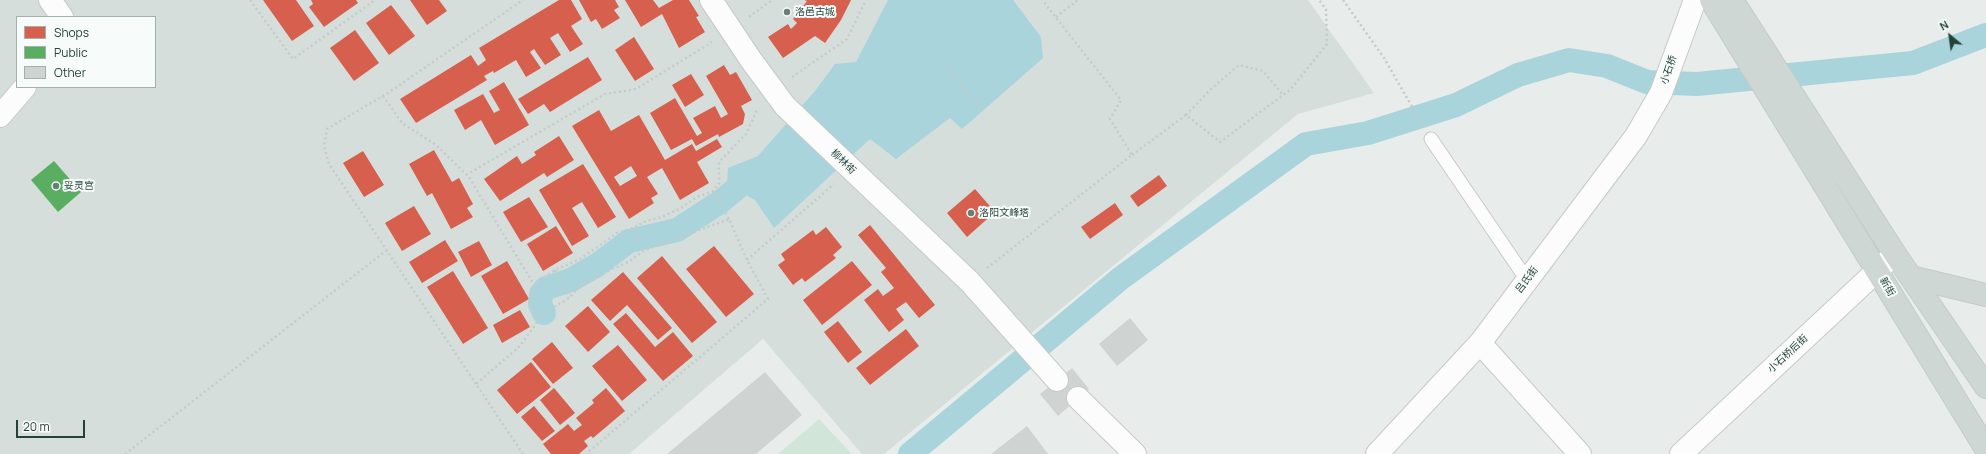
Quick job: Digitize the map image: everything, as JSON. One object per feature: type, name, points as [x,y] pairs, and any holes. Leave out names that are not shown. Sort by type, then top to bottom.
[{"type":"main road","points":[[1712,0],[1730,31],[1895,254],[1986,387]]},
{"type":"main road","points":[[1732,0],[1753,32],[1797,121]]},
{"type":"main road","name":"新街","points":[[1797,121],[1877,271],[1986,449]]},
{"type":"main road","points":[[1911,277],[1986,295]]},
{"type":"street","points":[[50,0],[61,16]]},
{"type":"street","name":"柳林街","points":[[711,0],[775,92],[851,169],[970,282],[1057,380]]},
{"type":"street","name":"小石桥","points":[[1661,93],[1676,47],[1695,0]]},
{"type":"street","points":[[0,116],[25,88]]},
{"type":"street","name":"吕氏街","points":[[1377,454],[1480,342],[1636,136],[1661,93]]},
{"type":"street","name":"小石桥后街","points":[[1681,454],[1895,254]]},
{"type":"street","points":[[1480,342],[1580,454]]},
{"type":"street","points":[[1078,398],[1135,454]]},
{"type":"lane","points":[[1431,139],[1527,280]]},
{"type":"path","points":[[250,0],[293,58],[375,0]]},
{"type":"path","points":[[523,0],[383,96],[327,129],[324,146],[328,164],[388,250],[523,454]]},
{"type":"path","points":[[466,174],[605,94],[636,89],[731,30],[772,0]]},
{"type":"path","points":[[534,285],[555,270],[580,259],[617,233],[633,228],[646,221],[662,217],[681,208],[697,197],[713,191],[719,184],[719,162],[746,134],[756,115],[775,92],[847,39],[866,0]]},
{"type":"path","points":[[1042,0],[1121,100],[1110,119],[1132,154]]},
{"type":"path","points":[[1056,17],[1078,0]]},
{"type":"path","points":[[1186,115],[1220,142],[1290,90],[1327,44],[1326,9],[1319,0]]},
{"type":"path","points":[[1343,0],[1393,73],[1431,139]]},
{"type":"path","points":[[970,282],[1132,154],[1186,115],[1211,89],[1239,65],[1263,71],[1283,95]]},
{"type":"path","points":[[950,71],[983,110]]},
{"type":"path","points":[[383,96],[402,123],[436,145],[466,174],[534,285],[532,308],[538,321]]},
{"type":"path","points":[[747,260],[851,169]]},
{"type":"path","points":[[586,454],[768,299],[747,260],[729,219],[713,191]]},
{"type":"path","points":[[476,384],[520,346],[544,313],[569,298],[578,288],[593,278],[630,261],[643,251],[729,219]]},
{"type":"path","points":[[633,228],[643,251]]},
{"type":"path","points":[[125,454],[388,250]]},
{"type":"path","points":[[555,270],[569,298]]},
{"type":"shaded area","name":"洛邑古城","points":[[0,0],[1308,0],[1374,93],[1298,114],[884,454],[862,454],[763,339],[629,454],[0,454]]},
{"type":"green space","points":[[819,419],[852,454],[778,454]]},
{"type":"water","points":[[888,0],[1013,0],[1041,37],[1043,58],[962,129],[950,118],[896,159],[870,139],[774,228],[755,200],[727,185],[728,168],[758,156],[815,91],[835,64],[856,62]]},
{"type":"building: Shops","points":[[263,0],[296,0],[314,26],[292,41]]},
{"type":"building: Shops","points":[[311,0],[356,0],[358,3],[324,27],[309,7],[313,4]]},
{"type":"building: Shops","points":[[410,0],[439,0],[447,11],[427,25]]},
{"type":"building: Shops","points":[[559,0],[571,0],[582,19],[571,26],[583,44],[570,52],[558,33],[550,38],[561,55],[545,65],[534,49],[530,52],[541,68],[526,77],[516,60],[494,73],[493,71],[484,76],[487,80],[416,123],[400,99],[471,55],[478,66],[486,60],[479,48]]},
{"type":"building: Shops","points":[[579,0],[615,0],[619,7],[614,10],[620,18],[602,29],[596,19],[591,22]]},
{"type":"building: Shops","points":[[625,0],[653,0],[659,8],[673,0],[689,0],[699,16],[696,17],[705,32],[679,48],[662,14],[641,27]]},
{"type":"building: Shops","points":[[804,0],[851,0],[841,20],[825,43],[815,36],[783,58],[768,37],[788,24],[791,29],[797,23],[793,19],[807,1]]},
{"type":"building: Shops","points":[[391,5],[415,36],[389,55],[366,23]]},
{"type":"building: Shops","points":[[355,30],[379,63],[354,81],[330,48]]},
{"type":"building: Shops","points":[[634,37],[654,69],[635,81],[615,50]]},
{"type":"building: Shops","points":[[588,57],[602,80],[550,112],[544,104],[528,114],[518,99]]},
{"type":"building: Shops","points":[[724,65],[730,75],[736,72],[752,100],[741,106],[745,114],[743,124],[719,137],[718,134],[696,146],[692,139],[671,150],[650,113],[675,98],[697,136],[702,133],[693,118],[715,106],[721,118],[728,114],[706,76]]},
{"type":"building: Shops","points":[[691,74],[704,95],[685,107],[672,85]]},
{"type":"building: Shops","points":[[504,82],[529,125],[495,145],[481,120],[465,130],[454,110],[483,94],[494,113],[500,110],[489,91]]},
{"type":"building: Shops","points":[[599,110],[611,131],[639,115],[665,160],[692,144],[696,151],[717,139],[722,147],[697,162],[709,183],[680,200],[662,168],[647,177],[658,194],[651,198],[654,203],[629,219],[572,126]],"holes":[[[631,166],[637,176],[620,186],[614,177]]]},
{"type":"building: Shops","points":[[559,136],[574,160],[547,177],[544,173],[500,201],[484,179],[517,156],[522,164],[536,155],[534,152]]},
{"type":"building: Shops","points":[[434,150],[452,182],[459,178],[473,204],[467,208],[473,217],[451,229],[432,193],[427,196],[409,164]]},
{"type":"building: Shops","points":[[363,151],[384,185],[364,197],[343,163]]},
{"type":"building: Shops","points":[[583,164],[616,217],[598,228],[582,202],[572,208],[589,236],[572,246],[539,190]]},
{"type":"building: Shops","points":[[1159,175],[1167,186],[1138,207],[1130,196]]},
{"type":"building: Shops","name":"洛阳文峰塔","points":[[975,189],[995,212],[967,237],[947,213]]},
{"type":"building: Shops","points":[[529,197],[548,227],[521,242],[503,212]]},
{"type":"building: Shops","points":[[1115,203],[1123,215],[1090,239],[1081,227]]},
{"type":"building: Shops","points":[[414,206],[431,234],[402,251],[385,223]]},
{"type":"building: Shops","points":[[870,225],[935,305],[919,318],[906,302],[896,309],[904,320],[889,332],[864,300],[878,289],[883,296],[894,288],[881,272],[886,268],[858,235]]},
{"type":"building: Shops","points":[[556,226],[573,253],[543,271],[527,244]]},
{"type":"building: Shops","points":[[826,227],[842,247],[833,255],[836,258],[805,282],[802,278],[793,285],[778,265],[785,260],[781,254],[813,230],[816,235]]},
{"type":"building: Shops","points":[[445,240],[458,261],[422,283],[409,262]]},
{"type":"building: Shops","points":[[479,241],[492,265],[471,277],[458,252]]},
{"type":"building: Shops","points":[[714,246],[754,294],[726,317],[686,269]]},
{"type":"building: Shops","points":[[662,256],[717,322],[692,343],[637,278]]},
{"type":"building: Shops","points":[[507,261],[529,299],[503,314],[481,276]]},
{"type":"building: Shops","points":[[852,261],[872,285],[822,325],[803,300]]},
{"type":"building: Shops","points":[[453,271],[488,328],[463,344],[427,287]]},
{"type":"building: Shops","points":[[623,272],[672,328],[658,340],[627,305],[610,321],[591,300]]},
{"type":"building: Shops","points":[[588,306],[610,332],[588,352],[565,326]]},
{"type":"building: Shops","points":[[520,310],[530,327],[502,343],[493,325]]},
{"type":"building: Shops","points":[[626,313],[655,347],[673,332],[693,356],[663,381],[613,324]]},
{"type":"building: Shops","points":[[838,321],[862,352],[848,363],[824,332]]},
{"type":"building: Shops","points":[[906,329],[919,346],[870,385],[856,368]]},
{"type":"building: Shops","points":[[552,342],[573,368],[553,384],[532,359]]},
{"type":"building: Shops","points":[[618,345],[647,380],[622,401],[592,366]]},
{"type":"building: Shops","points":[[531,362],[551,387],[517,414],[497,390]]},
{"type":"building: Shops","points":[[554,388],[575,413],[560,425],[540,400]]},
{"type":"building: Shops","points":[[606,388],[625,411],[593,438],[591,436],[584,441],[588,446],[579,454],[551,454],[543,444],[568,424],[574,431],[582,425],[576,418],[594,403],[592,400]]},
{"type":"building: Shops","points":[[534,406],[555,431],[542,441],[521,417]]},
{"type":"building: Public","name":"妥灵宫","points":[[54,161],[81,192],[58,212],[31,180]]},
{"type":"building: Other","points":[[1130,318],[1148,340],[1117,366],[1099,344]]},
{"type":"building: Other","points":[[1072,368],[1089,389],[1058,416],[1040,394]]},
{"type":"building: Other","points":[[765,372],[802,415],[756,454],[667,454]]},
{"type":"building: Other","points":[[1027,426],[1048,454],[991,454]]},
{"type":"waterway","points":[[910,454],[1121,278],[1306,144],[1368,133],[1456,105],[1518,75],[1569,60],[1607,66],[1647,82],[1697,84],[1913,63],[1986,35]]},
{"type":"waterway","points":[[544,313],[540,304],[541,294],[546,288],[571,280],[597,265],[629,241],[677,230],[720,202],[736,189]]},
{"type":"place","name":"洛邑古城","points":[[787,12]]},
{"type":"place","name":"妥灵宫","points":[[56,186]]},
{"type":"place","name":"洛阳文峰塔","points":[[971,213]]}]
